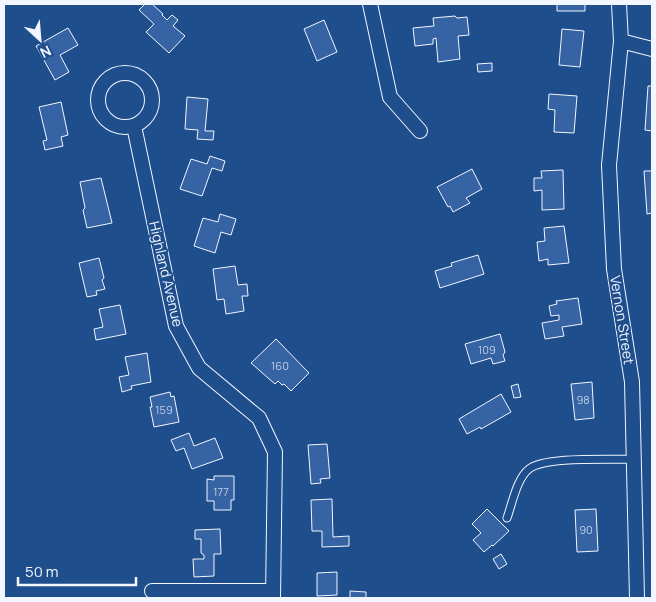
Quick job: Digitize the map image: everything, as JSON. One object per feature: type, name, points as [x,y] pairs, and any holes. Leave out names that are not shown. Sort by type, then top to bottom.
[{"type":"street","points":[[370,4],[390,97],[420,131]]},
{"type":"street","name":"Vernon Street","points":[[619,4],[621,41],[609,165],[614,268],[632,382],[637,598]]},
{"type":"street","points":[[621,41],[652,49]]},
{"type":"street","name":"Highland Avenue","points":[[134,126],[176,326],[200,368],[259,418],[274,452],[272,595]]},
{"type":"street","points":[[152,591],[272,595]]},
{"type":"lane","points":[[507,518],[518,486],[529,469],[546,461],[634,459]]},
{"type":"building","points":[[145,4],[152,4],[167,20],[172,15],[178,20],[173,26],[185,36],[169,53],[146,32],[154,24],[139,10]]},
{"type":"building","points":[[557,4],[585,4],[585,11],[557,11]]},
{"type":"building","points":[[455,16],[457,18],[467,17],[469,35],[458,36],[460,59],[438,62],[436,38],[433,39],[433,44],[415,46],[413,28],[434,26],[433,18]]},
{"type":"building","points":[[324,20],[337,52],[317,61],[304,29]]},
{"type":"building","points":[[68,28],[78,45],[60,55],[69,72],[55,80],[36,46]]},
{"type":"building","points":[[562,29],[584,31],[580,67],[559,65]]},
{"type":"building","points":[[492,63],[492,71],[478,72],[477,64]]},
{"type":"building","points":[[648,86],[652,86],[652,131],[645,130]]},
{"type":"building","points":[[549,94],[577,96],[574,133],[554,132],[555,110],[548,109]]},
{"type":"building","points":[[187,97],[208,99],[205,131],[214,131],[213,140],[197,139],[198,130],[185,129]]},
{"type":"building","points":[[61,102],[68,135],[61,137],[63,146],[45,150],[43,141],[47,140],[39,107]]},
{"type":"building","points":[[210,156],[225,161],[222,171],[212,168],[202,196],[180,189],[191,159],[207,164]]},
{"type":"building","points":[[472,169],[482,189],[466,198],[470,203],[453,212],[450,206],[448,207],[437,187]]},
{"type":"building","points":[[563,170],[564,209],[542,210],[542,190],[534,191],[534,178],[542,178],[541,171]]},
{"type":"building","points":[[644,171],[652,171],[652,213],[647,214]]},
{"type":"building","points":[[101,178],[112,223],[87,228],[80,182]]},
{"type":"building","points":[[220,214],[236,219],[231,235],[221,232],[215,253],[194,246],[203,218],[218,222]]},
{"type":"building","points":[[564,226],[569,263],[548,265],[548,259],[539,261],[537,242],[545,241],[544,228]]},
{"type":"building","points":[[478,255],[484,274],[440,288],[435,271],[452,266],[451,263]]},
{"type":"building","points":[[99,258],[105,289],[96,291],[97,295],[87,297],[79,263]]},
{"type":"building","points":[[235,266],[238,285],[247,284],[248,296],[242,296],[244,311],[226,314],[224,299],[217,300],[213,269]]},
{"type":"building","points":[[578,298],[582,324],[562,327],[564,336],[545,339],[542,323],[559,320],[559,315],[551,316],[549,306],[557,304],[556,301]]},
{"type":"building","points":[[120,305],[126,334],[96,340],[94,329],[103,327],[99,309]]},
{"type":"building","points":[[500,334],[505,352],[503,355],[505,361],[493,364],[491,358],[471,364],[465,344]]},
{"type":"building","points":[[276,339],[309,373],[291,391],[278,381],[275,384],[251,363]]},
{"type":"building","points":[[147,353],[151,382],[131,386],[132,389],[122,392],[119,377],[129,375],[125,357]]},
{"type":"building","points":[[592,382],[594,418],[575,420],[571,384]]},
{"type":"building","points":[[518,384],[521,397],[514,398],[511,386]]},
{"type":"building","points":[[170,392],[171,397],[174,396],[179,422],[154,427],[150,397]]},
{"type":"building","points":[[501,394],[511,412],[481,429],[480,427],[467,434],[459,419]]},
{"type":"building","points":[[189,433],[194,446],[215,438],[223,458],[192,469],[184,448],[176,451],[171,440]]},
{"type":"building","points":[[327,444],[330,478],[320,479],[321,483],[311,484],[308,445]]},
{"type":"building","points":[[214,476],[234,476],[234,500],[231,500],[231,510],[214,510],[214,501],[207,501],[207,479],[214,480]]},
{"type":"building","points":[[332,499],[333,537],[349,536],[349,546],[322,547],[322,531],[312,531],[311,500]]},
{"type":"building","points":[[487,509],[509,531],[484,552],[473,540],[481,533],[472,524]]},
{"type":"building","points":[[596,509],[598,551],[577,552],[575,510]]},
{"type":"building","points":[[220,529],[221,554],[214,554],[214,576],[194,577],[193,559],[204,559],[204,555],[201,553],[201,539],[195,539],[195,530]]},
{"type":"building","points":[[501,554],[507,564],[499,569],[493,559]]},
{"type":"building","points":[[337,572],[337,595],[317,596],[317,573]]},
{"type":"building","points":[[350,591],[366,592],[366,598],[350,598]]}]
